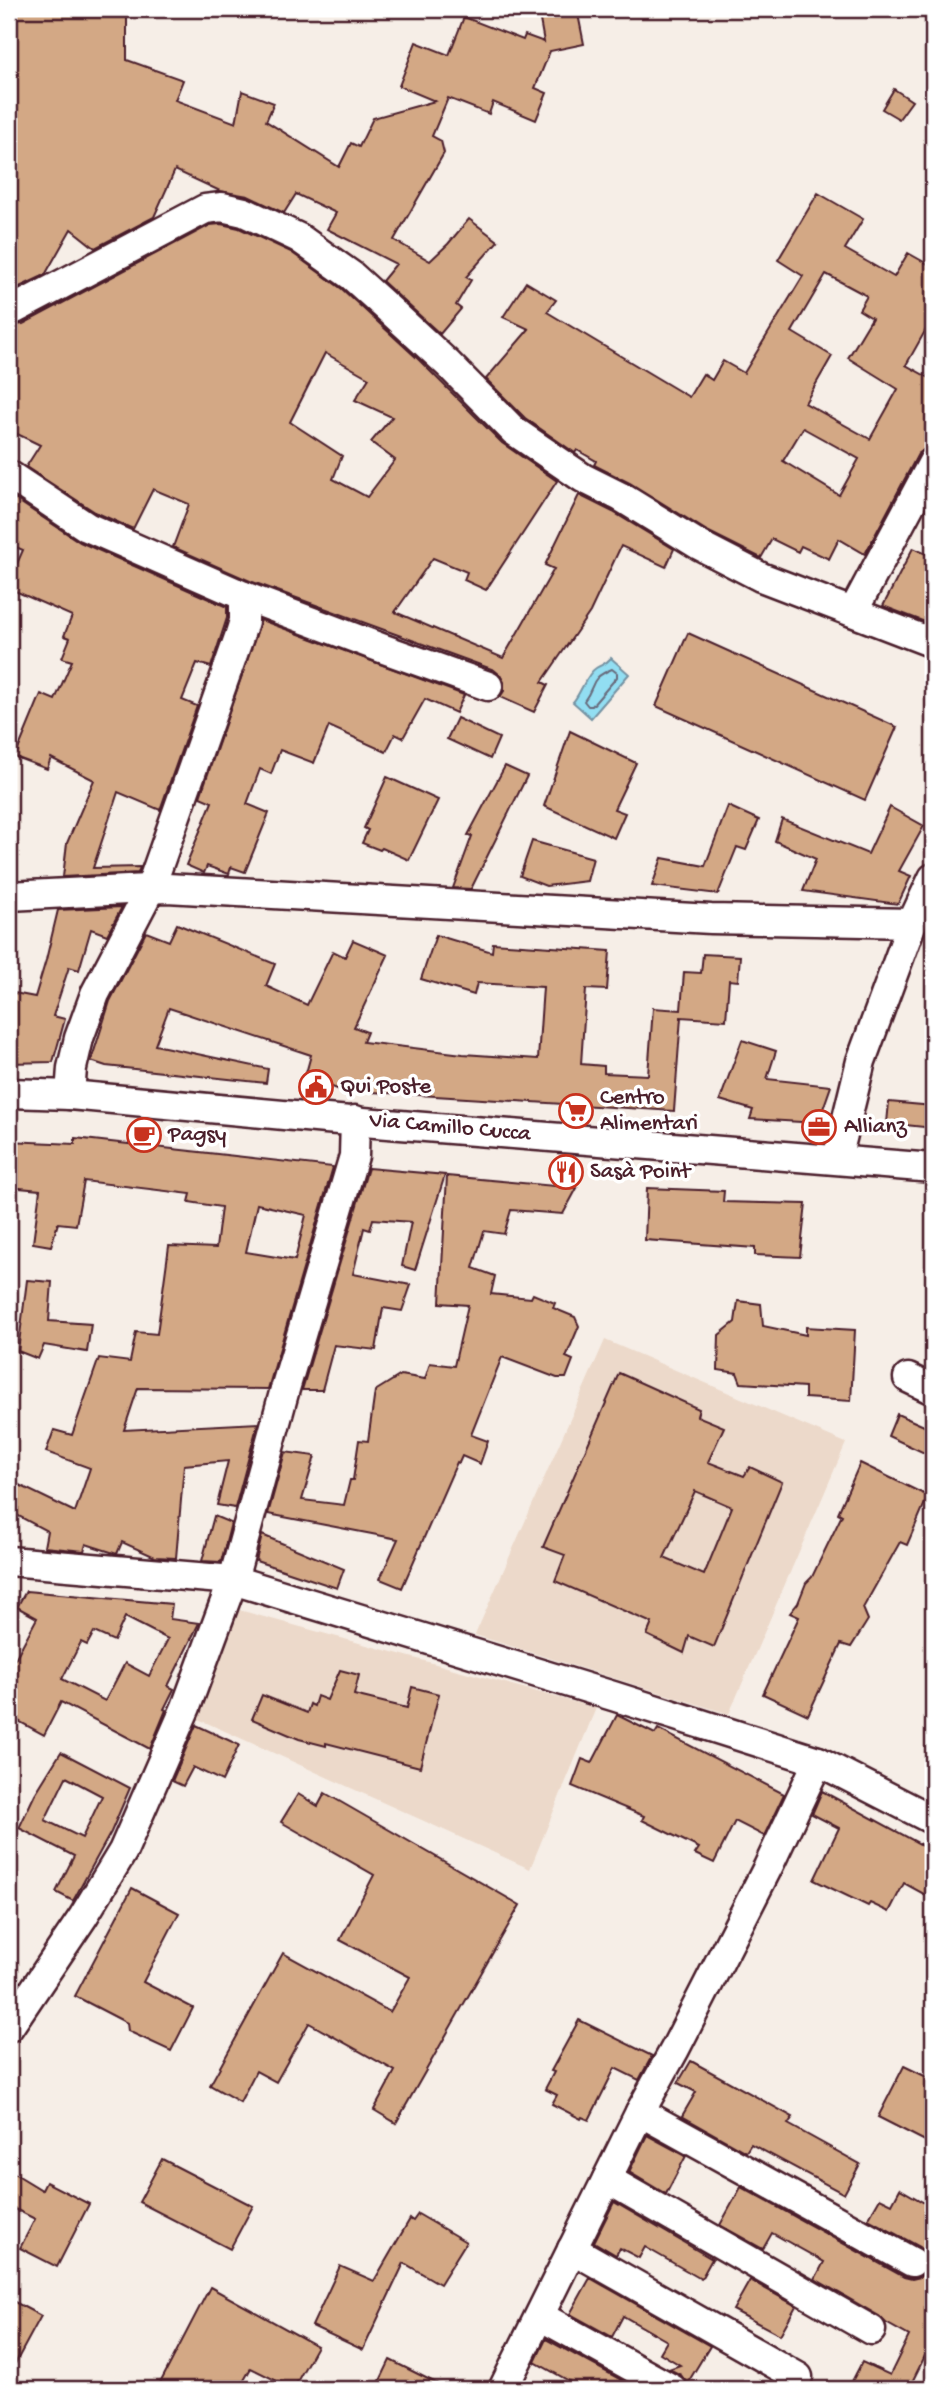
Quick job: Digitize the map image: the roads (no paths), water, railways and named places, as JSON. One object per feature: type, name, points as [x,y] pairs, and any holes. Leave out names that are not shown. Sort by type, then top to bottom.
[{"type":"street","points":[[9,309],[15,309],[205,209],[222,207],[244,212],[299,238],[352,276],[448,364],[514,431],[583,478],[621,497],[699,545],[761,577],[933,643]]},
{"type":"street","points":[[853,612],[933,462]]},
{"type":"street","points":[[9,475],[87,527],[244,596],[488,686]]},
{"type":"street","points":[[70,1096],[72,1068],[95,994],[150,889],[239,637],[244,621],[244,596]]},
{"type":"street","points":[[837,1159],[861,1061],[912,923],[933,878]]},
{"type":"street","points":[[9,896],[180,889],[711,919],[912,923]]},
{"type":"street","name":"Via Camillo Cucca","points":[[9,1093],[933,1168]]},
{"type":"street","points":[[9,2026],[83,1917],[123,1850],[186,1707],[233,1580],[285,1389],[354,1156],[355,1120]]},
{"type":"street","points":[[908,1378],[933,1390]]},
{"type":"street","points":[[9,1561],[233,1580],[818,1761],[933,1820]]},
{"type":"street","points":[[509,2387],[572,2249],[762,1879],[818,1761]]},
{"type":"street","points":[[640,2112],[912,2262]]},
{"type":"street","points":[[607,2179],[871,2330]]},
{"type":"street","points":[[572,2249],[798,2378]]},
{"type":"street","points":[[540,2316],[672,2389]]},
{"type":"water","points":[[611,658],[629,674],[591,718],[573,702],[592,671]]},
{"type":"place","name":"Qui Poste","points":[[316,1087]]},
{"type":"place","name":"Centro Alimentari","points":[[576,1111]]},
{"type":"place","name":"Allianz","points":[[819,1127]]},
{"type":"place","name":"Pagsy","points":[[144,1135]]},
{"type":"place","name":"Sasà Point","points":[[566,1172]]}]
